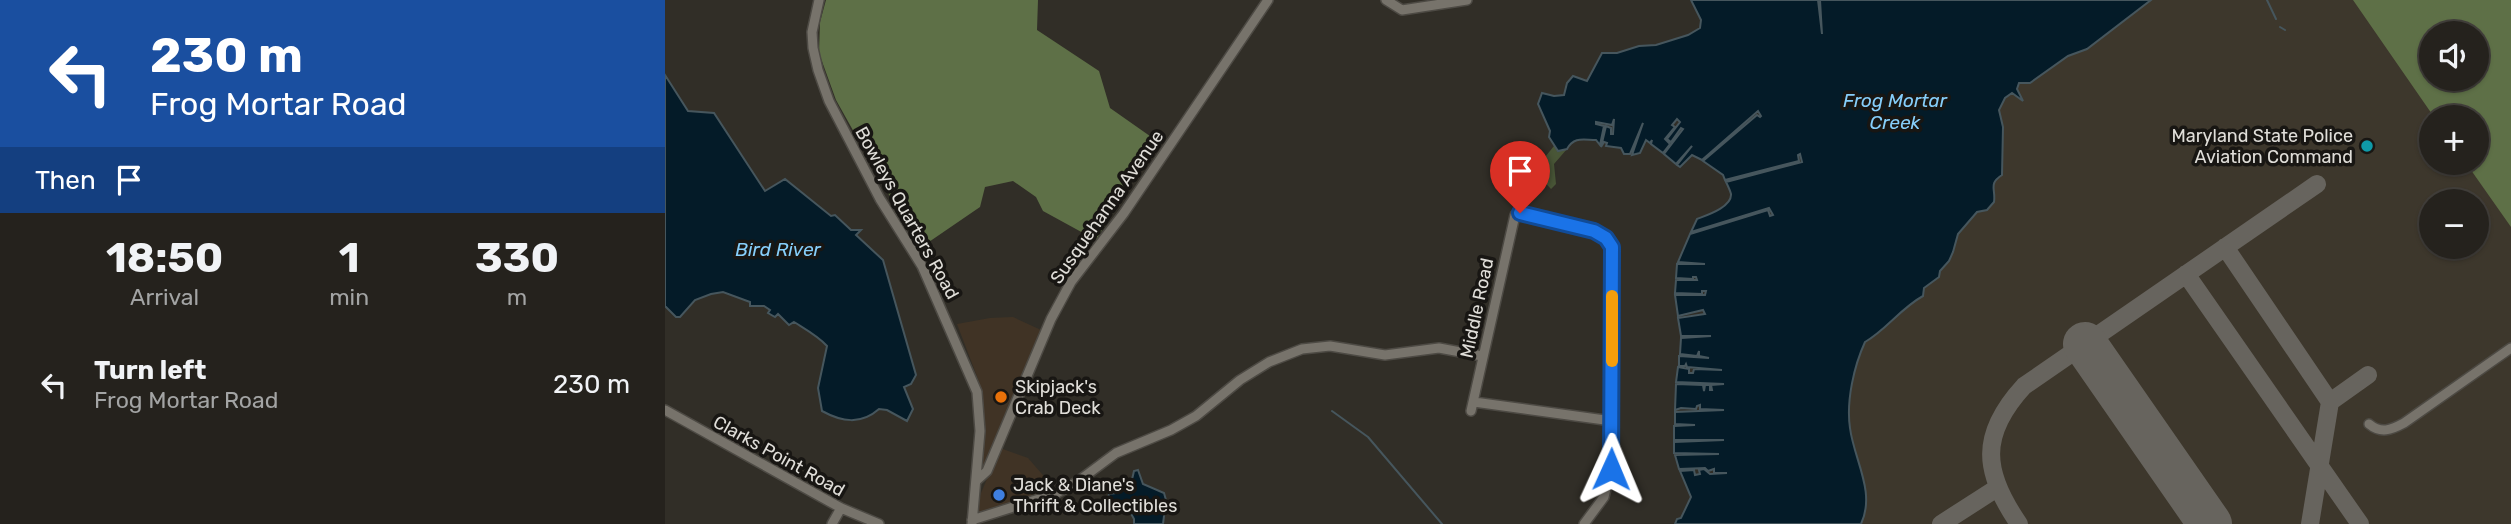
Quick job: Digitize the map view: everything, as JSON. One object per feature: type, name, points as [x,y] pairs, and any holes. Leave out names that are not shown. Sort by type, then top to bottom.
[{"type":"street","name":"Bowleys Quarters Road","points":[[818,0],[812,38],[815,59],[829,101],[880,199],[931,282],[977,392],[980,431],[972,522]]},
{"type":"street","name":"Susquehanna Avenue","points":[[976,481],[987,471],[1051,319],[1071,282],[1124,213],[1268,0]]},
{"type":"street","points":[[1386,0],[1402,10],[1467,0]]},
{"type":"street","name":"Middle Road","points":[[1527,213],[1594,231],[1610,242],[1613,251],[1612,421],[1472,407],[1482,356],[1513,217],[1527,213]]},
{"type":"street","points":[[972,522],[1055,494],[1077,482],[1116,453],[1190,420],[1240,380],[1269,362],[1302,349],[1330,346],[1385,355],[1439,348],[1482,356]]},
{"type":"street","points":[[2369,424],[2374,428],[2388,430],[2404,423],[2511,348]]},
{"type":"street","name":"Clarks Point Road","points":[[665,410],[841,508],[879,524]]},
{"type":"street","points":[[1584,524],[1601,504],[1609,483],[1612,421]]},
{"type":"street","points":[[832,524],[841,508]]},
{"type":"shaded area","points":[[2141,0],[2511,0],[2511,524],[1861,524],[1845,416],[1860,341],[1953,243],[1971,216],[2004,95],[2019,78]]},
{"type":"shaded area","points":[[1013,317],[1041,330],[985,466],[982,465],[983,401],[978,379],[957,324]]},
{"type":"shaded area","points":[[1000,448],[1028,458],[1055,489],[976,516],[981,493]]},
{"type":"green space","points":[[826,0],[1038,0],[1037,30],[1099,71],[1110,108],[1157,141],[1096,240],[1043,211],[1036,197],[1013,181],[985,187],[980,207],[923,246],[897,209],[836,100],[819,53],[820,22]]},
{"type":"green space","points":[[2353,0],[2511,0],[2511,227],[2489,196],[2489,189],[2484,189],[2474,175],[2489,175],[2489,105],[2426,105]]},
{"type":"green space","points":[[1554,146],[1558,151],[1567,149],[1554,164],[1556,184],[1551,189],[1537,174],[1541,162]]},
{"type":"water","name":"Frog Mortar Creek","points":[[1691,0],[1818,0],[1822,34],[1820,0],[2151,0],[2087,49],[2068,56],[2030,83],[2019,83],[2017,89],[2023,101],[2012,93],[2005,98],[1999,110],[2003,127],[2002,175],[1994,184],[1994,202],[1987,210],[1977,212],[1958,234],[1949,261],[1940,271],[1939,277],[1924,288],[1923,296],[1865,342],[1854,373],[1849,407],[1852,440],[1865,488],[1865,512],[1861,524],[1675,524],[1677,519],[1681,518],[1691,497],[1680,471],[1694,470],[1695,475],[1704,469],[1710,474],[1727,473],[1714,473],[1714,469],[1708,471],[1705,468],[1679,469],[1675,455],[1719,454],[1674,453],[1674,442],[1724,440],[1674,440],[1674,426],[1695,425],[1675,424],[1675,412],[1724,410],[1700,409],[1700,405],[1696,409],[1675,410],[1676,384],[1703,385],[1704,391],[1705,385],[1710,385],[1712,390],[1711,385],[1724,384],[1676,382],[1678,367],[1689,369],[1689,373],[1693,373],[1694,369],[1722,370],[1687,367],[1686,364],[1679,366],[1679,356],[1709,358],[1699,356],[1699,351],[1697,356],[1680,354],[1681,338],[1711,336],[1681,336],[1678,318],[1705,314],[1703,310],[1678,316],[1675,295],[1705,295],[1706,291],[1702,291],[1702,294],[1675,293],[1676,280],[1697,280],[1696,277],[1676,278],[1677,264],[1705,264],[1678,262],[1690,234],[1768,210],[1770,216],[1773,215],[1769,208],[1691,232],[1697,219],[1728,203],[1731,194],[1726,182],[1802,162],[1800,154],[1799,161],[1725,180],[1723,175],[1703,161],[1757,115],[1760,117],[1758,111],[1702,160],[1692,155],[1680,167],[1677,165],[1692,146],[1676,164],[1664,154],[1683,129],[1681,128],[1671,142],[1667,139],[1680,122],[1677,119],[1672,125],[1675,127],[1665,139],[1670,144],[1663,153],[1651,144],[1652,140],[1650,143],[1646,140],[1640,153],[1632,155],[1643,123],[1630,154],[1624,154],[1621,148],[1606,146],[1607,143],[1604,142],[1601,147],[1606,126],[1611,128],[1613,134],[1614,119],[1612,125],[1596,122],[1604,126],[1600,145],[1596,140],[1580,140],[1573,142],[1567,149],[1558,151],[1549,137],[1550,131],[1538,104],[1542,93],[1564,95],[1567,83],[1573,76],[1587,81],[1602,53],[1617,53],[1639,46],[1656,45],[1688,35],[1700,28],[1701,20]]},
{"type":"water","name":"Bird River","points":[[665,75],[688,111],[714,113],[765,191],[785,179],[851,230],[861,230],[856,235],[883,260],[916,375],[911,384],[904,387],[913,409],[907,421],[887,410],[879,409],[858,420],[837,418],[822,411],[818,388],[827,346],[794,322],[789,325],[778,314],[775,317],[768,313],[770,310],[764,306],[750,306],[750,302],[723,292],[695,300],[680,317],[676,317],[665,306]]},
{"type":"water","points":[[1138,470],[1143,484],[1164,493],[1166,500],[1163,524],[1134,524],[1129,510],[1117,512],[1116,506],[1108,500],[1109,494],[1126,488],[1134,471]]},
{"type":"waterway","points":[[2267,0],[2276,19]]},
{"type":"waterway","points":[[2280,27],[2285,30]]},
{"type":"waterway","points":[[1519,210],[1538,178]]},
{"type":"waterway","name":"Frog Mortar Creek","points":[[1332,411],[1368,437],[1442,524]]},
{"type":"taxiway","points":[[2019,524],[1998,487],[1991,454],[1999,421],[2024,386],[2317,184]]},
{"type":"taxiway","points":[[2225,247],[2330,402],[2310,524]]},
{"type":"taxiway","points":[[2186,274],[2360,524]]},
{"type":"taxiway","points":[[2330,402],[2368,375]]},
{"type":"taxiway","points":[[1941,524],[1997,488]]},
{"type":"runway","points":[[2085,344],[2210,524]]},
{"type":"slow traffic","points":[[1612,296],[1612,361]]},
{"type":"place","name":"Maryland State Police Aviation Command","points":[[2367,146]]},
{"type":"place","name":"Skipjack's Crab Deck","points":[[1001,397]]},
{"type":"place","name":"Jack & Diane's Thrift & Collectibles","points":[[999,495]]},
{"type":"route","points":[[1520,213],[1594,231],[1606,238],[1612,247],[1611,469]]}]
